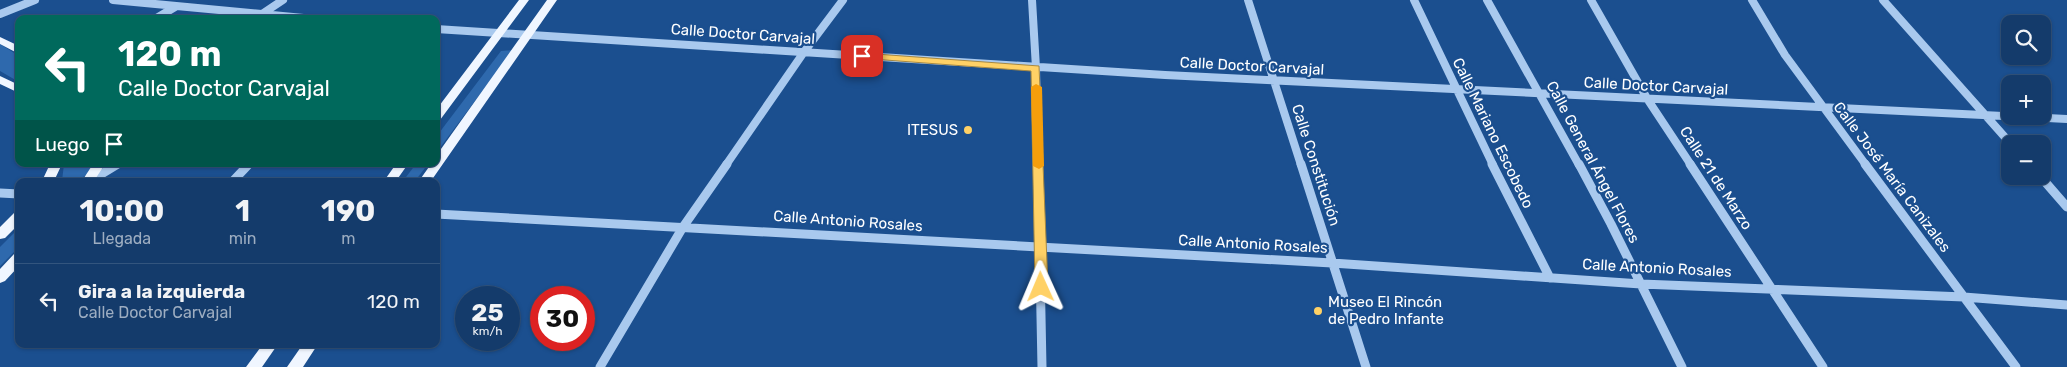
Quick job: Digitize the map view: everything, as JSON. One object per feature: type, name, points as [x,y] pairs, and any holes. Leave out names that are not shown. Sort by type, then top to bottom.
[{"type":"main road","points":[[440,113],[524,0]]},
{"type":"main road","points":[[440,161],[552,0]]},
{"type":"main road","points":[[0,40],[15,49]]},
{"type":"main road","points":[[0,79],[15,88]]},
{"type":"main road","points":[[91,178],[97,167]]},
{"type":"main road","points":[[392,178],[400,167]]},
{"type":"main road","points":[[428,178],[436,167]]},
{"type":"main road","points":[[0,235],[15,220]]},
{"type":"main road","points":[[0,278],[15,262]]},
{"type":"main road","points":[[254,367],[268,348]]},
{"type":"main road","points":[[294,367],[308,348]]},
{"type":"street","points":[[0,14],[35,0]]},
{"type":"street","points":[[113,0],[272,15]]},
{"type":"street","points":[[262,14],[283,0]]},
{"type":"street","points":[[600,367],[683,227],[804,52],[843,0]]},
{"type":"street","points":[[1032,0],[1036,68],[1041,247],[1042,367]]},
{"type":"street","name":"Calle Constitución","points":[[1248,0],[1272,80],[1366,367]]},
{"type":"street","name":"Calle Mariano Escobedo","points":[[1414,0],[1550,278]]},
{"type":"street","name":"Calle General Ángel Flores","points":[[1487,0],[1542,94],[1682,367]]},
{"type":"street","name":"Calle 21 de Marzo","points":[[1592,0],[1648,100],[1823,367]]},
{"type":"street","name":"Calle José María Canizales","points":[[1752,0],[1785,55],[2016,367]]},
{"type":"street","points":[[1883,0],[2003,135]]},
{"type":"street","points":[[161,15],[176,6]]},
{"type":"street","name":"Calle Doctor Carvajal","points":[[440,29],[1036,68],[1824,109],[2067,119]]},
{"type":"street","points":[[94,178],[113,167]]},
{"type":"street","points":[[236,178],[246,167]]},
{"type":"street","points":[[2048,185],[2066,205]]},
{"type":"street","points":[[0,193],[15,194]]},
{"type":"street","name":"Calle Antonio Rosales","points":[[440,214],[1332,263],[1641,284],[1964,297],[2067,305]]},
{"type":"shaded area","points":[[0,44],[15,53],[15,80],[0,71]]},
{"type":"shaded area","points":[[513,50],[440,148],[440,132],[501,51]]},
{"type":"shaded area","points":[[64,167],[90,167],[89,174],[81,178],[62,178]]},
{"type":"shaded area","points":[[414,167],[426,167],[417,178],[405,178]]},
{"type":"shaded area","points":[[15,232],[15,251],[0,266],[0,247]]},
{"type":"slow traffic","points":[[1036,87],[1039,166]]},
{"type":"place","name":"ITESUS","points":[[968,130]]},
{"type":"place","name":"Museo El Rincón de Pedro Infante","points":[[1318,311]]},
{"type":"route","points":[[862,56],[1036,68],[1041,287]]}]
